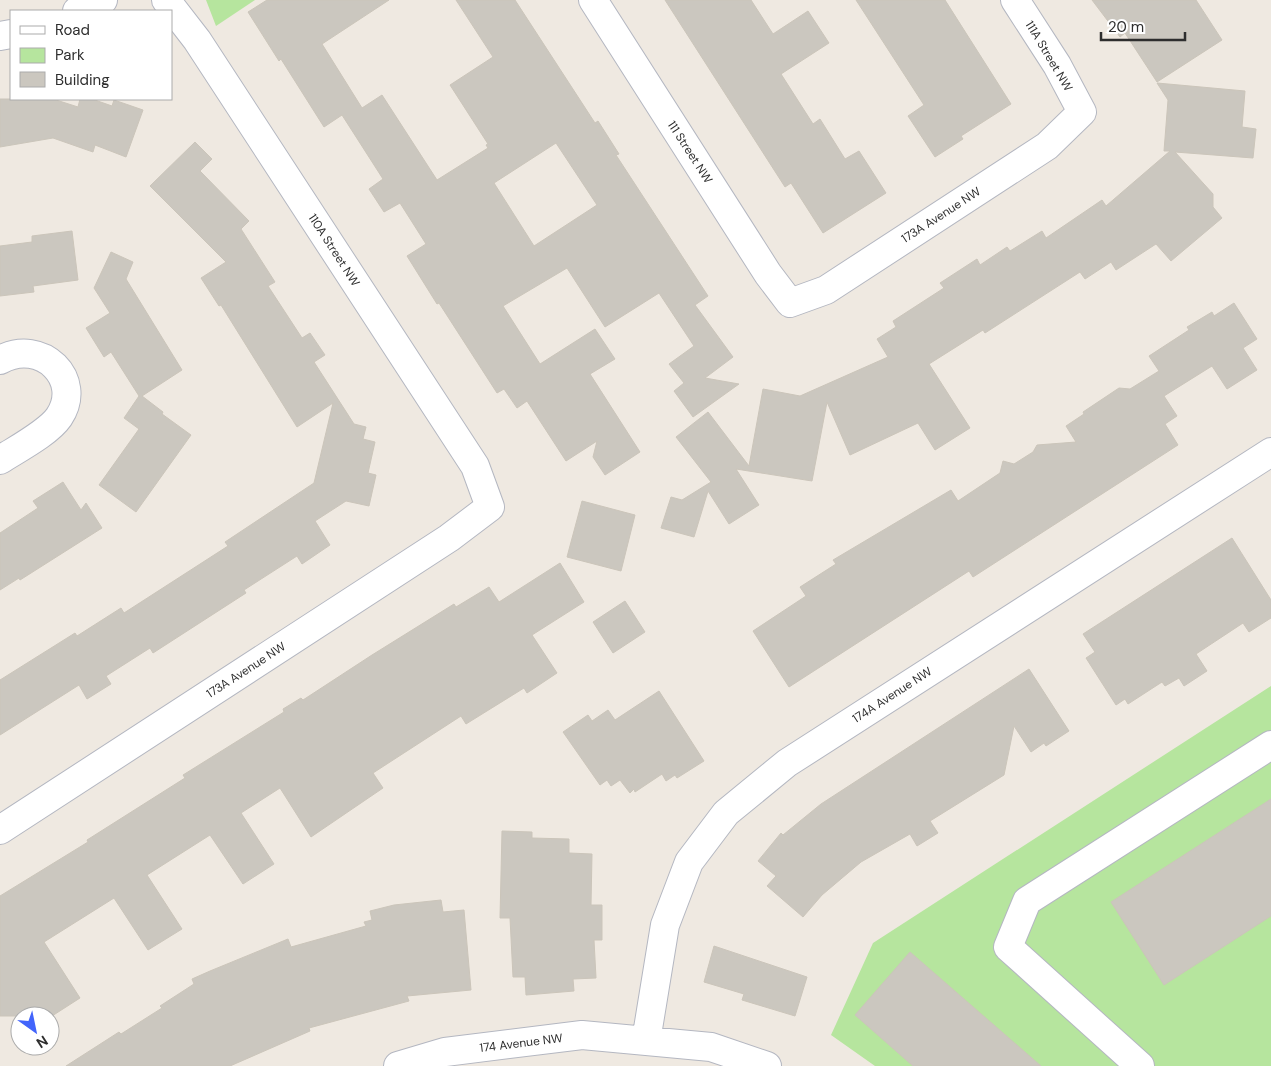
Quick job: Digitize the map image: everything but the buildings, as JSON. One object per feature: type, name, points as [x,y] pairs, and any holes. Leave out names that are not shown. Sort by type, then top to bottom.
[{"type":"street","points":[[79,10],[103,0]]},
{"type":"street","name":"110A Street NW","points":[[166,0],[197,40],[474,466],[490,507]]},
{"type":"street","name":"111 Street NW","points":[[593,0],[758,258],[790,303]]},
{"type":"street","name":"111A Street NW","points":[[1015,0],[1057,65],[1082,112]]},
{"type":"street","name":"173A Avenue NW","points":[[790,303],[826,290],[1047,146],[1082,112]]},
{"type":"street","points":[[0,360],[22,352],[45,358],[55,366],[62,376],[66,396],[64,406],[53,424],[0,460]]},
{"type":"street","name":"174A Avenue NW","points":[[646,1041],[665,925],[689,862],[726,813],[787,763],[1271,452]]},
{"type":"street","name":"173A Avenue NW","points":[[0,830],[449,538],[490,507]]},
{"type":"street","points":[[1140,1066],[1008,947],[1027,901],[1271,746]]},
{"type":"street","name":"174 Avenue NW","points":[[398,1066],[445,1052],[582,1035],[711,1047],[767,1066]]},
{"type":"green space","points":[[206,0],[255,0],[216,26]]},
{"type":"green space","points":[[1271,686],[1271,1066],[875,1066],[831,1035],[873,943]]}]
